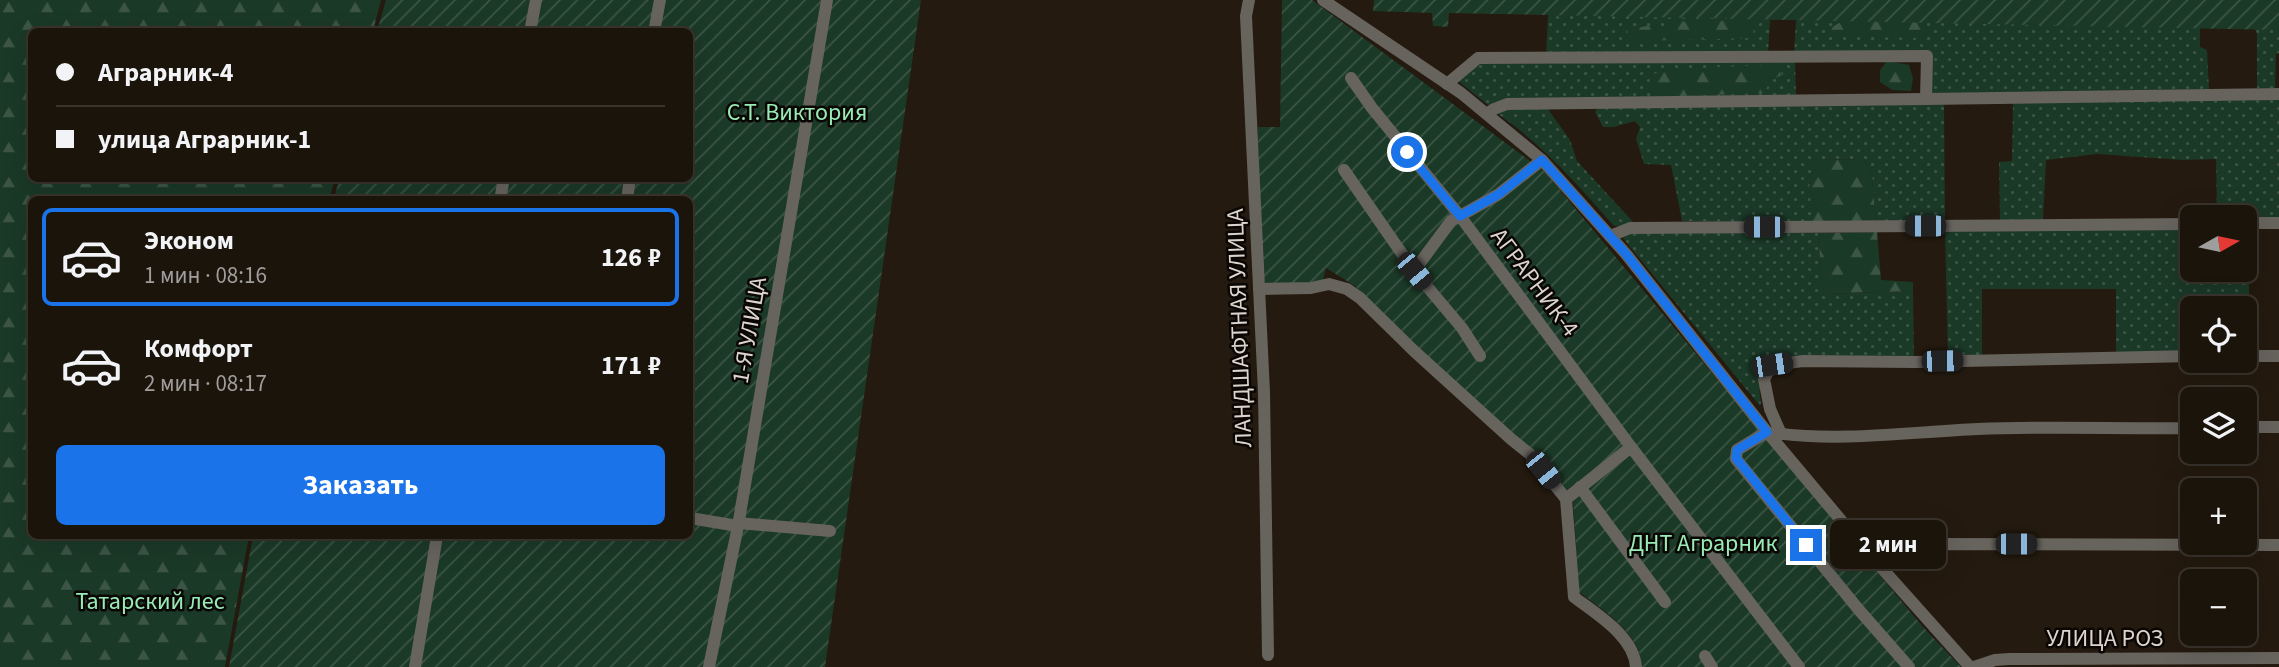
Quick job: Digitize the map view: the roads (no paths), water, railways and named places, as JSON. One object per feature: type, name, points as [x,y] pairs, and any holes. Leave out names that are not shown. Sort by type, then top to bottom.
[{"type":"street","points":[[531,28],[536,0]]},
{"type":"street","points":[[655,28],[660,0]]},
{"type":"street","name":"1-Я УЛИЦА","points":[[709,667],[738,524],[827,0]]},
{"type":"street","name":"ЛАНДШАФТНАЯ УЛИЦА","points":[[1249,0],[1246,16],[1264,392],[1268,655]]},
{"type":"street","points":[[1325,1],[1447,84],[1542,160],[1610,236],[1767,432],[1871,556],[1972,667]]},
{"type":"street","points":[[1447,84],[1478,58],[1927,56],[1926,99]]},
{"type":"street","name":"АГРАРНИК-4","points":[[1351,78],[1372,108],[1460,216],[1799,667]]},
{"type":"street","points":[[1487,114],[1507,104],[2279,93]]},
{"type":"street","points":[[1414,271],[1451,221],[1499,194],[1542,160]]},
{"type":"street","points":[[1343,170],[1414,271],[1462,328],[1480,356]]},
{"type":"street","points":[[2258,223],[2279,223]]},
{"type":"street","points":[[1610,236],[1630,229],[2180,224]]},
{"type":"street","points":[[1259,289],[1311,288],[1329,284],[1347,289],[1531,455],[1566,499],[1574,597],[1603,618],[1626,642],[1635,658],[1636,667]]},
{"type":"street","points":[[1781,434],[1770,408],[1764,379],[1772,365],[1803,361],[1914,362],[2180,356]]},
{"type":"street","points":[[2257,356],[2279,356]]},
{"type":"street","points":[[2257,427],[2279,427]]},
{"type":"street","points":[[1909,667],[1858,610],[1736,458],[1737,450],[1767,432],[1834,436],[1980,429],[2180,428]]},
{"type":"street","points":[[1566,499],[1632,447]]},
{"type":"street","points":[[1580,487],[1665,602]]},
{"type":"street","points":[[693,518],[831,531]]},
{"type":"street","points":[[415,667],[436,539]]},
{"type":"street","points":[[1871,556],[1937,544],[2279,545]]},
{"type":"street","name":"УЛИЦА РОЗ","points":[[1972,667],[1995,660],[2279,658]]},
{"type":"park label","name":"С.Т. Виктория","points":[[797,112]]},
{"type":"park label","name":"ДНТ Аграрник","points":[[1703,543]]},
{"type":"park label","name":"Татарский лес","points":[[150,601]]}]
